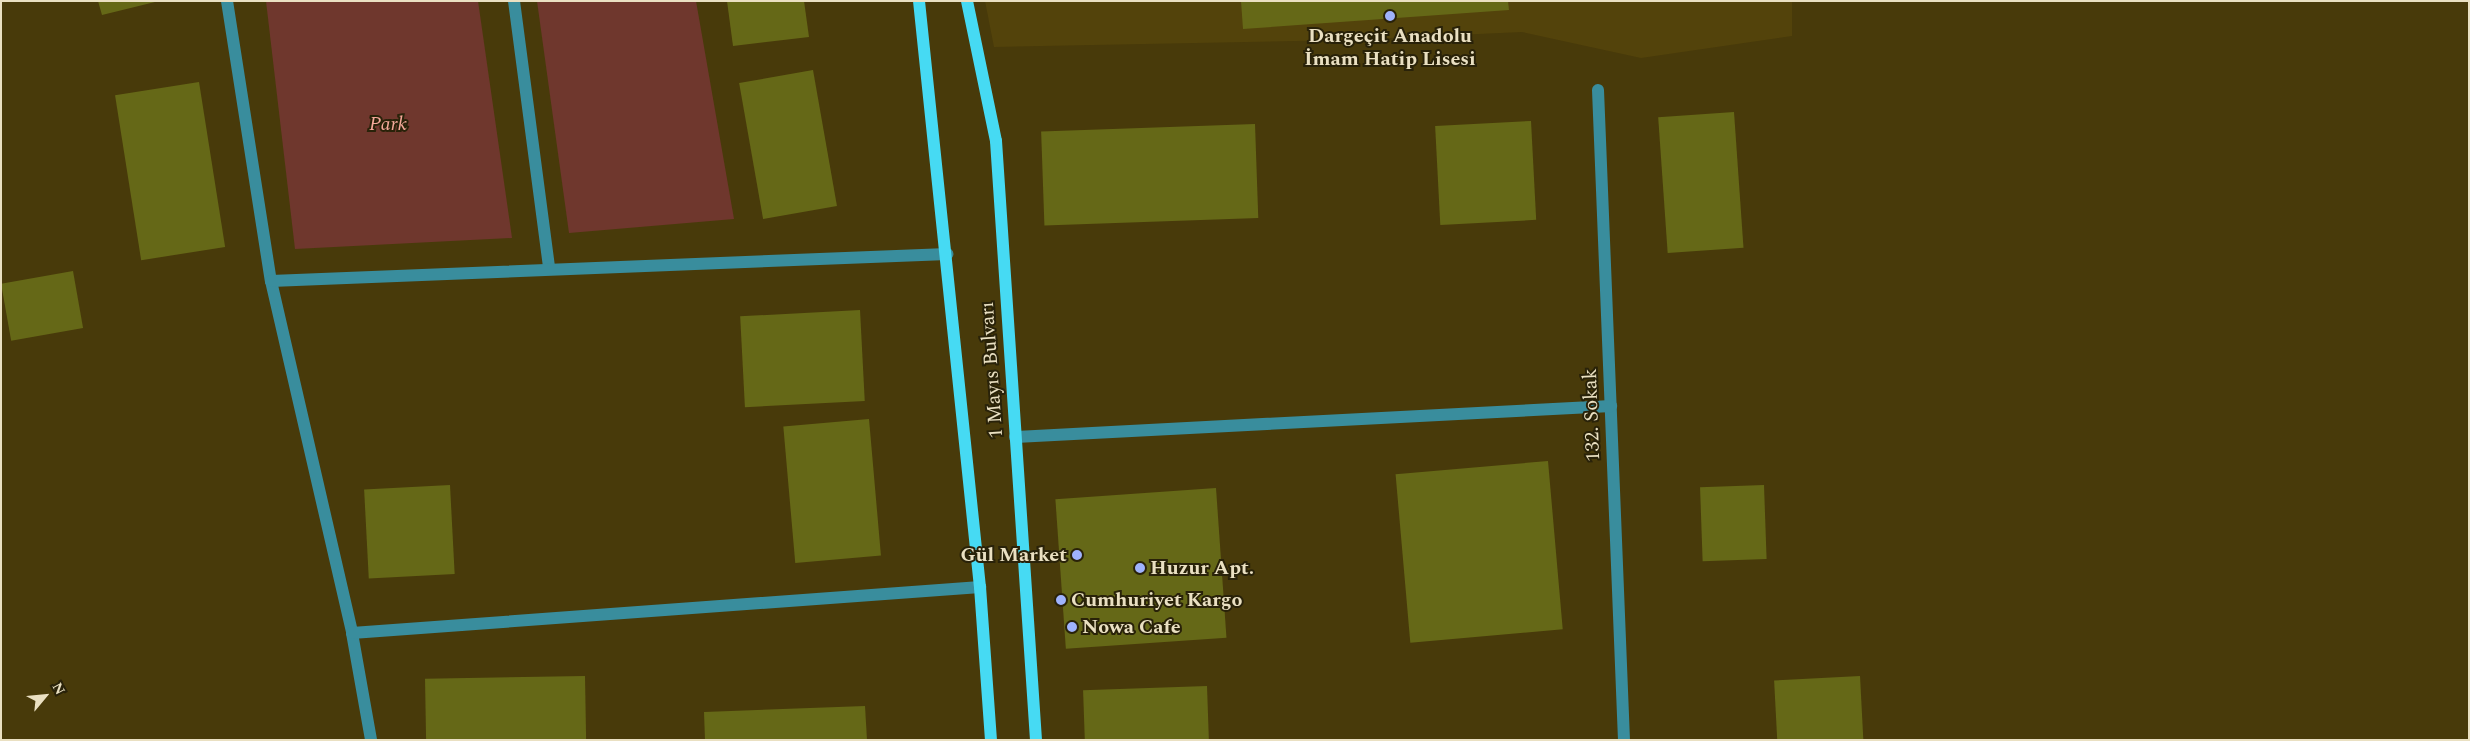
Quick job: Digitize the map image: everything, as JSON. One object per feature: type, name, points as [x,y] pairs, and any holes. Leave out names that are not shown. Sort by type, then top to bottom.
[{"type":"main road","name":"1 Mayıs Bulvarı","points":[[919,1],[947,254],[980,586],[991,740]]},
{"type":"main road","name":"1 Mayıs Bulvarı","points":[[967,1],[996,141],[1036,740]]},
{"type":"street","points":[[227,1],[271,282],[352,633],[371,740]]},
{"type":"street","points":[[514,1],[549,267]]},
{"type":"street","name":"132. Sokak","points":[[1598,90],[1624,740]]},
{"type":"street","points":[[271,282],[549,267],[947,254]]},
{"type":"street","points":[[1015,437],[1611,406]]},
{"type":"street","points":[[352,633],[980,586]]},
{"type":"shaded area","name":"Dargeçit Anadolu İmam Hatip Lisesi","points":[[985,1],[1792,1],[1792,36],[1641,58],[1522,32],[1347,40],[994,47]]},
{"type":"green space","name":"Park","points":[[266,1],[478,1],[512,238],[295,249]]},
{"type":"green space","points":[[537,1],[696,1],[734,219],[569,233]]},
{"type":"building","points":[[98,1],[154,1],[155,2],[102,15]]},
{"type":"building","points":[[727,1],[804,1],[809,37],[733,46]]},
{"type":"building","points":[[1241,1],[1508,1],[1509,10],[1243,29]]},
{"type":"building","points":[[813,70],[837,206],[763,219],[739,83]]},
{"type":"building","points":[[199,82],[225,247],[141,260],[115,95]]},
{"type":"building","points":[[1734,112],[1743,248],[1668,253],[1658,117]]},
{"type":"building","points":[[1531,121],[1536,220],[1440,225],[1435,126]]},
{"type":"building","points":[[1255,124],[1258,218],[1044,225],[1041,131]]},
{"type":"building","points":[[73,271],[83,328],[11,341],[1,284]]},
{"type":"building","points":[[860,310],[865,401],[745,407],[740,316]]},
{"type":"building","points":[[869,419],[881,555],[795,563],[783,426]]},
{"type":"building","points":[[1548,461],[1563,629],[1410,643],[1396,474]]},
{"type":"building","points":[[450,485],[455,574],[369,578],[364,490]]},
{"type":"building","points":[[1764,485],[1767,559],[1703,561],[1700,487]]},
{"type":"building","name":"Huzur Apt.","points":[[1216,488],[1226,638],[1066,649],[1055,499]]},
{"type":"building","points":[[585,676],[586,740],[426,740],[425,679]]},
{"type":"building","points":[[1860,676],[1863,740],[1777,740],[1774,681]]},
{"type":"building","points":[[1207,686],[1209,740],[1085,740],[1083,690]]},
{"type":"building","points":[[865,706],[867,740],[705,740],[704,712]]},
{"type":"place","name":"Dargeçit Anadolu İmam Hatip Lisesi","points":[[1390,16]]},
{"type":"place","name":"Gül Market","points":[[1077,555]]},
{"type":"place","name":"Huzur Apt.","points":[[1140,568]]},
{"type":"place","name":"Cumhuriyet Kargo","points":[[1061,600]]},
{"type":"place","name":"Nowa Cafe","points":[[1072,627]]}]
